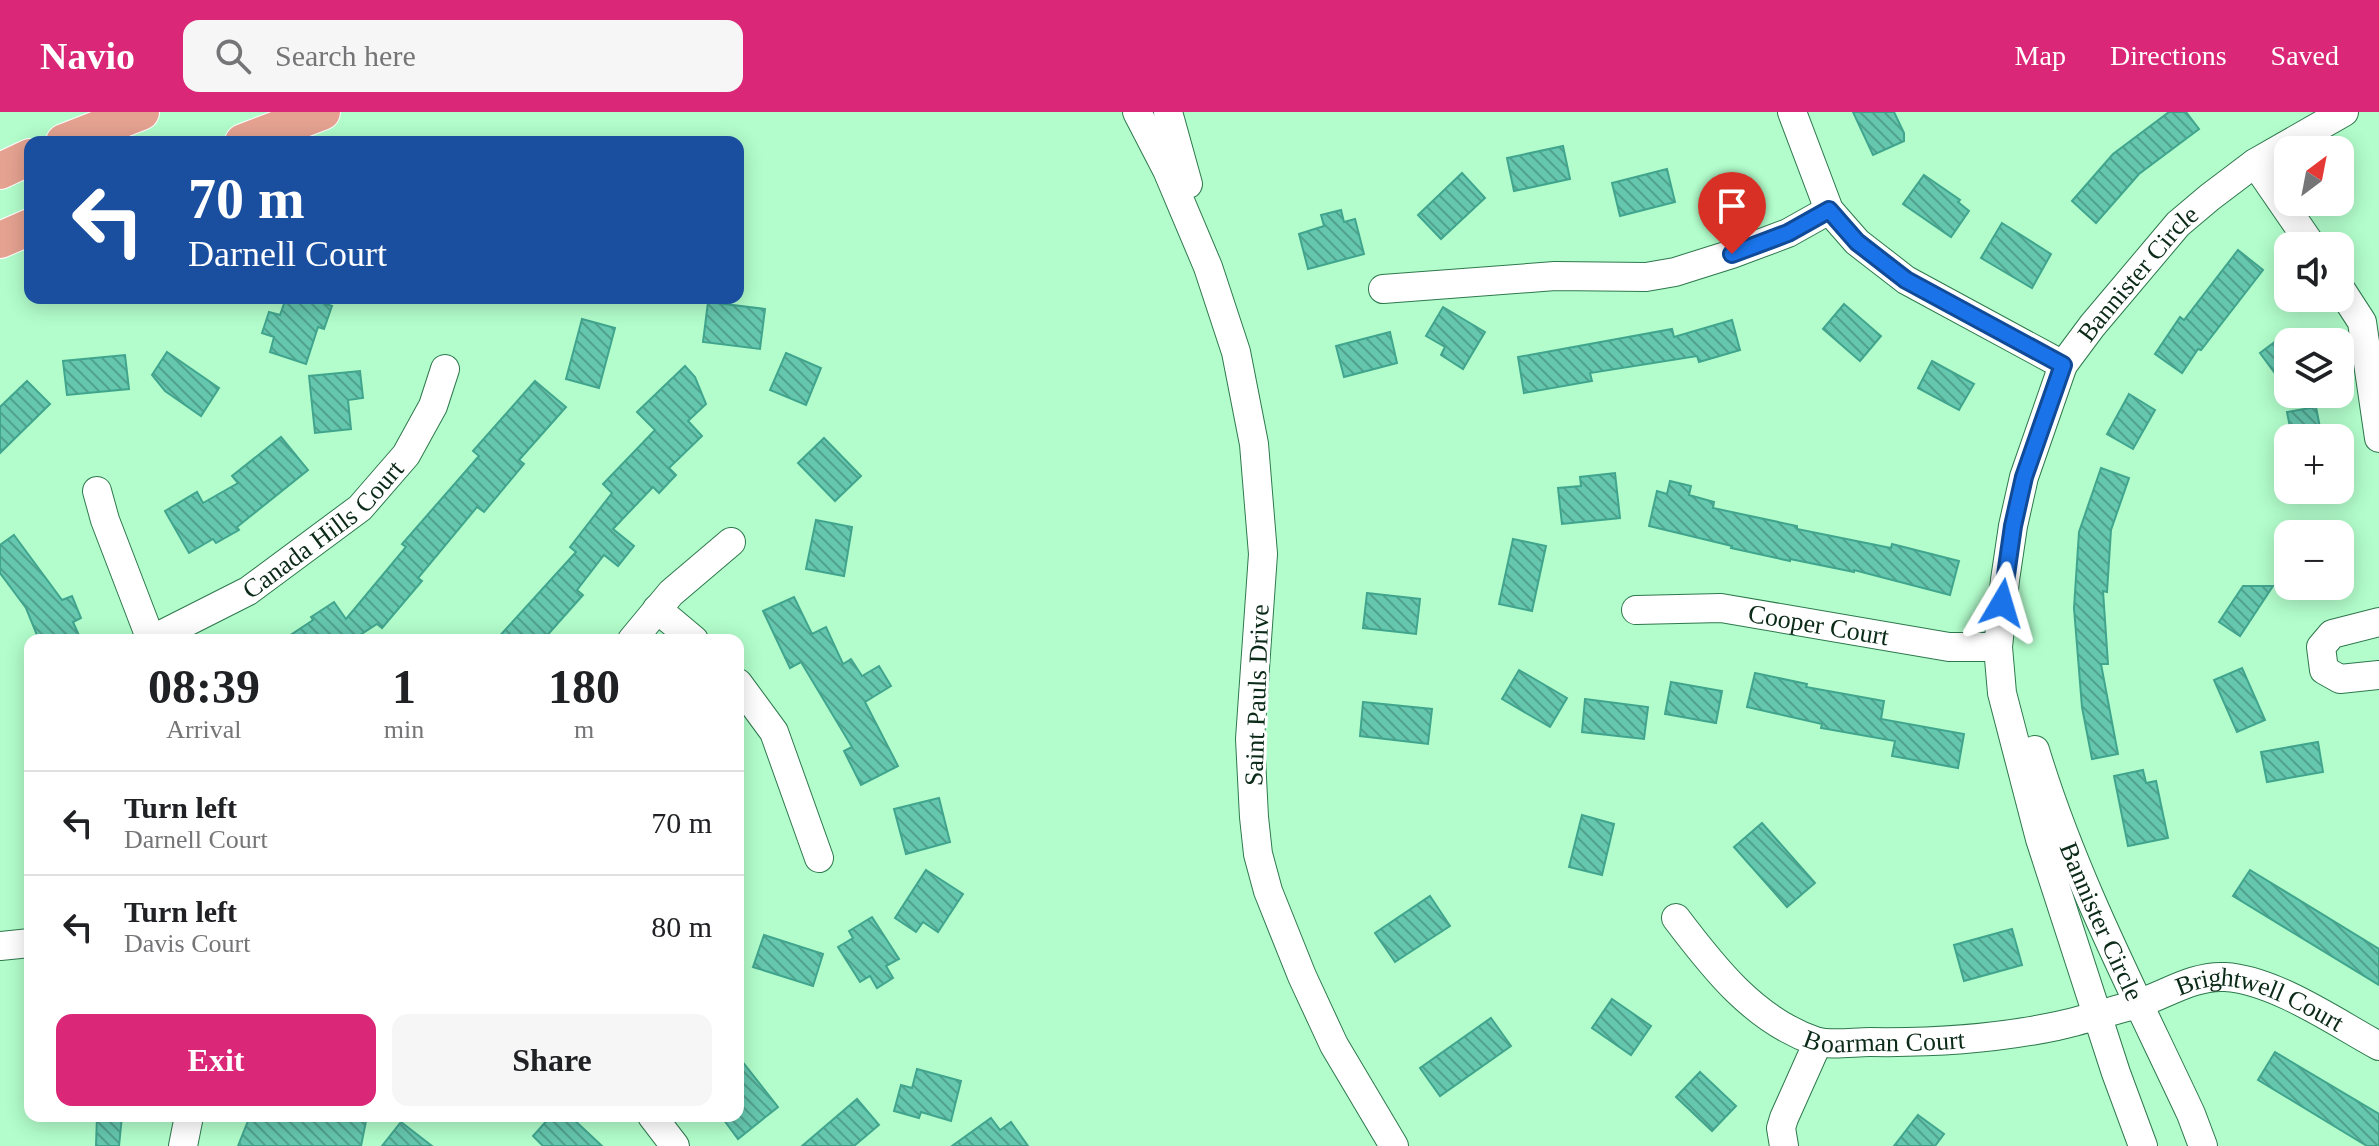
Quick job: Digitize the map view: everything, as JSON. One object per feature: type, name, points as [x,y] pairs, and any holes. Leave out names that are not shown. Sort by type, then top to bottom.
[{"type":"main road","points":[[79,136],[141,112]]},
{"type":"main road","points":[[259,136],[322,112]]},
{"type":"main road","points":[[0,171],[24,160]]},
{"type":"main road","points":[[0,240],[24,230]]},
{"type":"street","name":"Saint Pauls Drive","points":[[1137,112],[1167,170],[1208,267]]},
{"type":"street","name":"Saint Pauls Drive","points":[[1168,112],[1208,267],[1236,352],[1254,444],[1263,554],[1250,739],[1258,854],[1268,891],[1334,1045],[1394,1146]]},
{"type":"street","points":[[1792,112],[1829,210],[1857,242],[1906,280],[2063,365]]},
{"type":"street","name":"Bannister Circle","points":[[2143,1146],[2040,839],[2002,693],[1998,647],[2005,580],[2024,477],[2063,365],[2178,224],[2255,163],[2344,112]]},
{"type":"street","points":[[2255,163],[2302,232]]},
{"type":"street","points":[[1383,289],[1555,276],[1646,277],[1675,272],[1788,233],[1829,210]]},
{"type":"street","points":[[2354,303],[2370,321],[2379,438]]},
{"type":"street","name":"Canada Hills Court","points":[[163,634],[248,591],[360,508],[406,455],[433,406],[445,369]]},
{"type":"street","points":[[97,491],[149,634]]},
{"type":"street","points":[[637,634],[671,593],[731,542]]},
{"type":"street","name":"Cooper Court","points":[[1636,610],[1721,608],[1949,647],[1998,647]]},
{"type":"street","points":[[657,609],[687,634]]},
{"type":"street","points":[[2379,622],[2332,634],[2321,647],[2324,670],[2340,679],[2379,675]]},
{"type":"street","name":"Bannister Circle","points":[[1998,647],[2021,704],[2041,772],[2067,841],[2203,1146]]},
{"type":"street","points":[[744,691],[774,732],[819,858]]},
{"type":"street","name":"Boarman Court","points":[[1676,918],[1712,965],[1741,995],[1772,1018],[1818,1042],[1971,1039],[2059,1026],[2138,1004]]},
{"type":"street","points":[[0,946],[24,944]]},
{"type":"street","name":"Brightwell Court","points":[[2138,1004],[2200,978],[2244,979],[2280,993],[2379,1046]]},
{"type":"street","points":[[1784,1146],[1781,1128],[1784,1118],[1818,1042]]},
{"type":"street","points":[[183,1146],[188,1122]]},
{"type":"street","points":[[657,1122],[675,1146]]},
{"type":"building","points":[[1853,112],[1894,112],[1904,133],[1904,141],[1873,155]]},
{"type":"building","points":[[2169,112],[2186,112],[2199,129],[2139,174],[2096,223],[2072,201],[2113,154]]},
{"type":"building","points":[[1563,146],[1570,179],[1514,191],[1507,158]]},
{"type":"building","points":[[1667,169],[1675,202],[1620,216],[1612,183]]},
{"type":"building","points":[[1462,173],[1485,198],[1441,239],[1418,215]]},
{"type":"building","points":[[1924,175],[1960,200],[1958,202],[1969,211],[1951,237],[1903,204]]},
{"type":"building","points":[[1341,210],[1344,222],[1355,219],[1364,254],[1308,269],[1299,234],[1324,226],[1321,215]]},
{"type":"building","points":[[2002,223],[2051,254],[2032,288],[1981,258]]},
{"type":"building","points":[[2238,250],[2263,270],[2182,373],[2155,354],[2180,317],[2184,320]]},
{"type":"building","points":[[284,304],[332,306],[324,329],[318,327],[306,364],[270,352],[274,337],[262,333],[269,312],[280,315]]},
{"type":"building","points":[[708,304],[765,309],[760,349],[703,342]]},
{"type":"building","points":[[1844,304],[1881,336],[1860,361],[1823,329]]},
{"type":"building","points":[[1443,307],[1485,332],[1463,369],[1441,355],[1445,347],[1426,336]]},
{"type":"building","points":[[582,319],[615,328],[599,388],[566,379]]},
{"type":"building","points":[[1732,320],[1740,350],[1699,362],[1697,356],[1590,373],[1592,381],[1524,393],[1518,357],[1672,329],[1674,337]]},
{"type":"building","points":[[1390,332],[1397,363],[1344,377],[1336,346]]},
{"type":"building","points":[[2274,342],[2274,372],[2260,353]]},
{"type":"building","points":[[167,352],[219,388],[201,416],[165,391],[152,375]]},
{"type":"building","points":[[786,353],[821,368],[806,405],[770,390]]},
{"type":"building","points":[[125,355],[129,389],[67,395],[63,361]]},
{"type":"building","points":[[1932,361],[1974,384],[1959,410],[1918,388]]},
{"type":"building","points":[[685,366],[695,377],[706,404],[688,421],[702,436],[669,468],[676,475],[659,493],[653,487],[613,529],[634,546],[618,566],[604,555],[577,590],[583,595],[548,634],[501,634],[576,552],[570,547],[612,493],[603,484],[655,430],[637,412]]},
{"type":"building","points":[[360,371],[363,398],[348,400],[351,429],[315,433],[309,376]]},
{"type":"building","points":[[27,381],[50,404],[0,453],[0,407]]},
{"type":"building","points":[[535,381],[566,407],[519,460],[524,464],[484,512],[477,507],[418,578],[422,581],[382,628],[377,624],[362,634],[292,634],[334,602],[346,619],[406,547],[402,544],[479,456],[473,451]]},
{"type":"building","points":[[2129,394],[2155,410],[2133,449],[2107,434]]},
{"type":"building","points":[[2316,408],[2319,424],[2289,424],[2287,412]]},
{"type":"building","points":[[281,437],[308,470],[237,527],[239,530],[216,543],[213,539],[189,553],[165,511],[197,492],[203,503],[238,483],[232,476]]},
{"type":"building","points":[[824,438],[861,476],[835,501],[798,463]]},
{"type":"building","points":[[2101,468],[2129,478],[2111,530],[2107,592],[2103,591],[2108,664],[2101,664],[2118,754],[2092,759],[2082,707],[2074,608],[2079,532]]},
{"type":"building","points":[[1615,473],[1620,518],[1562,524],[1558,488],[1581,486],[1580,477]]},
{"type":"building","points":[[1670,481],[1691,486],[1689,495],[1714,502],[1713,508],[1797,526],[1797,529],[1891,548],[1892,544],[1959,561],[1950,595],[1854,570],[1790,561],[1731,548],[1649,526],[1657,491],[1667,494]]},
{"type":"building","points":[[816,520],[852,527],[844,576],[806,569]]},
{"type":"building","points":[[14,535],[62,600],[72,596],[81,618],[73,622],[78,634],[37,634],[26,608],[0,573],[0,545]]},
{"type":"building","points":[[1513,539],[1546,546],[1532,611],[1499,604]]},
{"type":"building","points":[[2243,586],[2273,586],[2240,636],[2219,622]]},
{"type":"building","points":[[1367,593],[1420,599],[1416,634],[1363,628]]},
{"type":"building","points":[[794,597],[812,634],[826,627],[843,664],[851,659],[862,676],[879,666],[891,686],[865,702],[898,766],[861,785],[844,751],[852,747],[801,662],[790,668],[763,611]]},
{"type":"building","points":[[2242,668],[2265,720],[2237,732],[2214,680]]},
{"type":"building","points":[[1519,670],[1567,698],[1550,727],[1502,699]]},
{"type":"building","points":[[1755,673],[1807,684],[1806,687],[1884,701],[1881,719],[1964,734],[1958,768],[1892,756],[1895,741],[1821,728],[1822,724],[1747,707]]},
{"type":"building","points":[[1671,682],[1722,691],[1716,723],[1665,714]]},
{"type":"building","points":[[1585,699],[1648,707],[1644,739],[1582,732]]},
{"type":"building","points":[[1363,702],[1432,709],[1428,744],[1360,736]]},
{"type":"building","points":[[2318,742],[2323,772],[2267,782],[2261,752]]},
{"type":"building","points":[[2143,770],[2146,783],[2156,781],[2168,838],[2128,846],[2114,776]]},
{"type":"building","points":[[939,798],[950,842],[906,854],[894,809]]},
{"type":"building","points":[[1582,815],[1614,824],[1602,875],[1569,867]]},
{"type":"building","points":[[1762,823],[1815,883],[1787,907],[1734,847]]},
{"type":"building","points":[[926,870],[963,894],[938,932],[923,922],[916,932],[895,918]]},
{"type":"building","points":[[2250,870],[2379,949],[2379,985],[2233,896]]},
{"type":"building","points":[[1430,896],[1450,926],[1395,962],[1375,933]]},
{"type":"building","points":[[872,917],[899,959],[886,966],[893,978],[877,988],[870,976],[860,982],[838,947],[853,938],[849,931]]},
{"type":"building","points":[[2012,929],[2022,965],[1964,981],[1954,945]]},
{"type":"building","points":[[764,935],[823,954],[813,986],[753,967]]},
{"type":"building","points":[[1612,999],[1651,1026],[1631,1055],[1592,1028]]},
{"type":"building","points":[[1491,1018],[1511,1046],[1440,1096],[1420,1068]]},
{"type":"building","points":[[2275,1052],[2379,1114],[2379,1146],[2367,1146],[2258,1080]]},
{"type":"building","points":[[744,1064],[778,1107],[738,1139],[725,1122],[744,1122]]},
{"type":"building","points":[[917,1069],[961,1081],[951,1121],[921,1112],[919,1118],[894,1111],[901,1085],[912,1088]]},
{"type":"building","points":[[1700,1072],[1736,1106],[1712,1131],[1676,1097]]},
{"type":"building","points":[[857,1099],[879,1125],[854,1146],[802,1146]]},
{"type":"building","points":[[1918,1115],[1944,1134],[1935,1146],[1894,1146]]},
{"type":"building","points":[[991,1118],[1000,1130],[1011,1122],[1028,1146],[952,1146]]},
{"type":"building","points":[[97,1122],[121,1122],[119,1146],[96,1146]]},
{"type":"building","points":[[248,1122],[366,1122],[361,1146],[238,1146]]},
{"type":"building","points":[[401,1122],[432,1146],[382,1146]]},
{"type":"building","points":[[546,1122],[576,1122],[602,1146],[543,1146],[533,1136]]},
{"type":"route","points":[[1732,254],[1788,233],[1829,210],[1857,242],[1906,280],[2063,365],[2024,477],[2013,526],[2002,603]]}]
